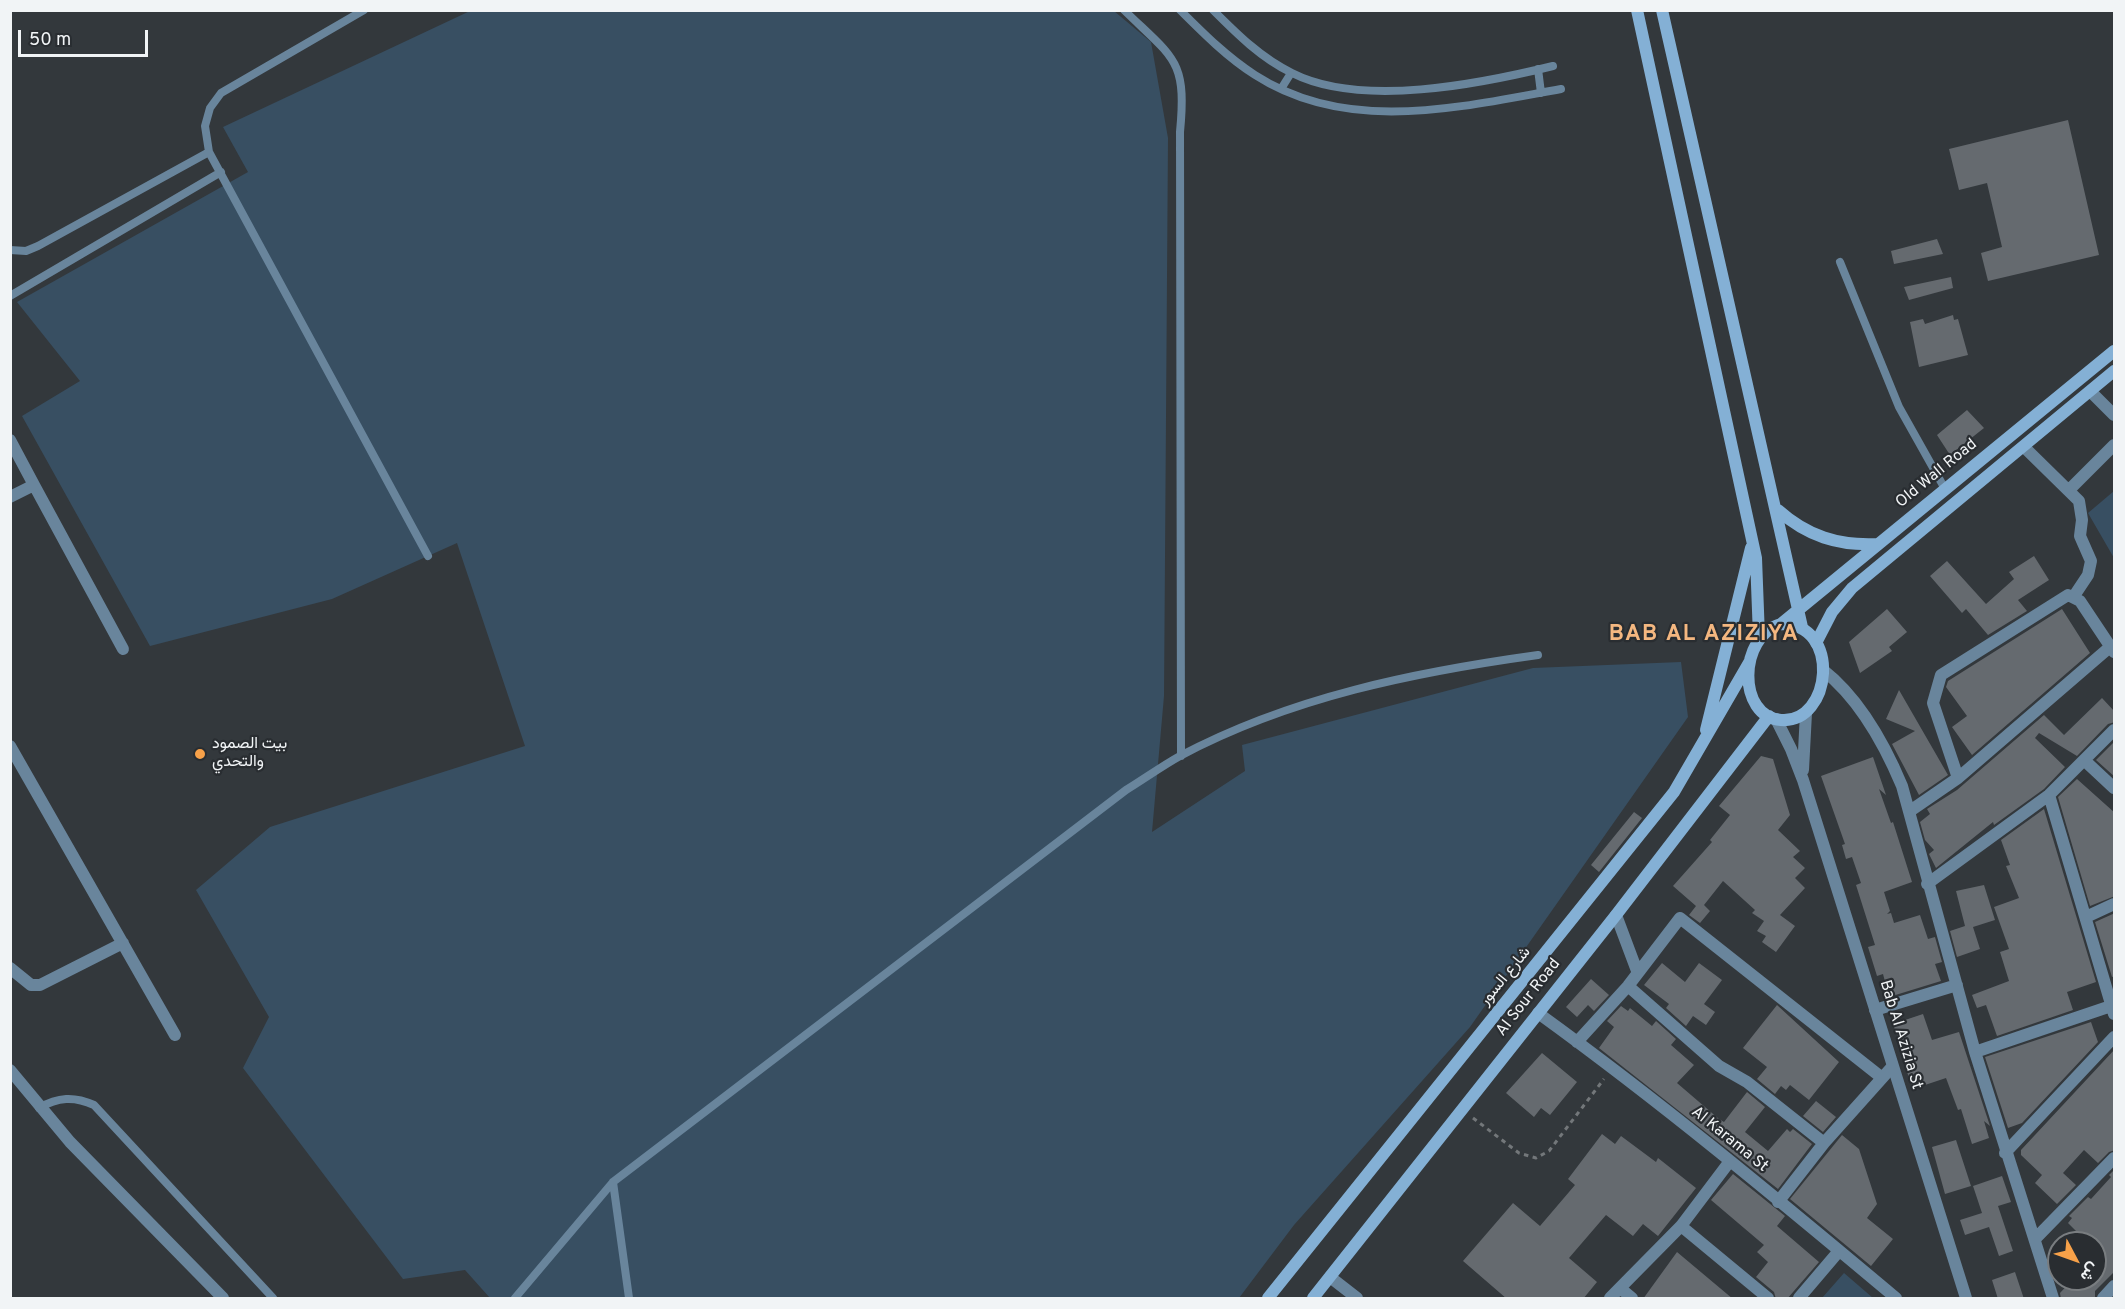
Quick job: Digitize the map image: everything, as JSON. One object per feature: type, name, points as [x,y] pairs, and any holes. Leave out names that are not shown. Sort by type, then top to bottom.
[{"type":"main road","points":[[1637,10],[1752,541],[1758,577],[1759,637],[1750,661],[1749,682],[1754,702],[1772,718],[1795,719],[1806,713],[1818,696],[1823,670],[1822,654],[1816,639],[1802,627],[1781,624],[1773,626],[1759,637]]},
{"type":"main road","points":[[1662,10],[1802,627]]},
{"type":"main road","name":"Old Wall Road","points":[[1781,624],[2115,351]]},
{"type":"main road","name":"Old Wall Road","points":[[1816,643],[1832,612],[1852,588],[2115,371]]},
{"type":"main road","points":[[1777,510],[1791,522],[1823,539],[1841,543],[1878,544]]},
{"type":"main road","points":[[1704,741],[1752,541]]},
{"type":"main road","name":"شارع السور","points":[[1268,1299],[1674,792],[1750,661]]},
{"type":"main road","name":"Al Sour Road","points":[[1313,1299],[1772,718]]},
{"type":"street","points":[[2091,392],[2115,415]]},
{"type":"street","points":[[10,440],[123,650]]},
{"type":"street","points":[[2070,489],[2115,445]]},
{"type":"street","points":[[2024,447],[2070,489],[2079,501],[2082,520],[2080,536],[2091,561],[2088,575],[2074,596]]},
{"type":"street","points":[[10,497],[34,484]]},
{"type":"street","points":[[1910,812],[1958,778],[2112,650],[2080,601],[2074,596],[2068,595],[2057,600],[1941,675],[1933,703],[1958,778]]},
{"type":"street","points":[[1823,670],[1850,696],[1872,727],[1891,761],[1910,812],[1927,884],[1975,1052],[2005,1153],[2053,1299]]},
{"type":"street","name":"Bab Al Azizia St","points":[[1803,780],[1802,747],[1806,713]]},
{"type":"street","name":"Bab Al Azizia St","points":[[1772,718],[1803,780],[1966,1299]]},
{"type":"street","points":[[1927,884],[2049,795],[2115,730]]},
{"type":"street","points":[[10,747],[175,1035]]},
{"type":"street","points":[[2084,760],[2115,788]]},
{"type":"street","points":[[1975,1052],[2113,1010],[2049,795]]},
{"type":"street","points":[[2086,917],[2115,904]]},
{"type":"street","points":[[1616,915],[1637,971]]},
{"type":"street","points":[[1577,1041],[1628,986],[1637,971],[1680,918],[1881,1077]]},
{"type":"street","points":[[10,968],[31,985],[40,985],[123,943]]},
{"type":"street","points":[[1875,1010],[1957,985]]},
{"type":"street","points":[[1628,986],[1719,1066],[1747,1082],[1824,1143]]},
{"type":"street","name":"Al Karama St","points":[[1538,1013],[1730,1161],[1896,1299]]},
{"type":"street","points":[[2005,1153],[2115,1037]]},
{"type":"street","points":[[1778,1202],[1824,1143],[1892,1067]]},
{"type":"street","points":[[10,1070],[39,1108],[223,1299]]},
{"type":"street","points":[[2035,1239],[2115,1158]]},
{"type":"street","points":[[1610,1299],[1681,1226],[1730,1161]]},
{"type":"street","points":[[1681,1226],[1768,1299]]},
{"type":"street","points":[[1799,1299],[1839,1251]]},
{"type":"street","points":[[1330,1277],[1357,1299]]},
{"type":"street","points":[[2103,1299],[2115,1286]]},
{"type":"street","points":[[1620,1288],[1632,1299]]},
{"type":"lane","points":[[364,10],[221,93],[210,108],[205,126],[209,152],[428,556]]},
{"type":"lane","points":[[1124,10],[1166,50],[1178,68],[1183,89],[1180,132],[1181,756]]},
{"type":"lane","points":[[1180,10],[1235,61],[1281,89],[1341,108],[1382,112],[1449,107],[1561,89]]},
{"type":"lane","points":[[1213,10],[1249,44],[1291,73],[1335,88],[1381,91],[1460,83],[1553,66]]},
{"type":"lane","points":[[1538,69],[1541,93]]},
{"type":"lane","points":[[1281,89],[1291,73]]},
{"type":"lane","points":[[10,250],[26,250],[38,246],[209,152]]},
{"type":"lane","points":[[10,296],[221,172]]},
{"type":"lane","points":[[1840,261],[1899,407],[1945,489]]},
{"type":"lane","points":[[514,1299],[613,1182],[1126,790],[1181,756],[1266,718],[1354,689],[1445,668],[1538,655]]},
{"type":"lane","points":[[39,1108],[60,1099],[72,1098],[94,1105],[103,1112],[273,1299]]},
{"type":"lane","points":[[613,1182],[629,1299]]},
{"type":"path","points":[[1462,1110],[1519,1153],[1536,1158],[1549,1151],[1612,1068]]},
{"type":"shaded area","points":[[470,11],[1114,11],[1151,42],[1168,138],[1164,696],[1152,832],[1245,771],[1242,745],[1533,668],[1681,662],[1688,717],[1470,1027],[1294,1225],[1239,1298],[490,1298],[465,1270],[403,1279],[243,1068],[269,1017],[196,890],[270,827],[525,746],[457,543],[332,599],[150,646],[22,416],[80,381],[17,302],[248,172],[223,127]]},
{"type":"shaded area","points":[[2114,491],[2114,558],[2088,513]]},
{"type":"shaded area","points":[[1844,1273],[1873,1298],[1822,1298]]},
{"type":"building","points":[[2068,120],[2099,255],[1988,281],[1981,253],[2002,247],[1987,183],[1959,190],[1949,149]]},
{"type":"building","points":[[1937,239],[1943,254],[1894,264],[1891,251]]},
{"type":"building","points":[[1951,277],[1953,288],[1909,300],[1904,287]]},
{"type":"building","points":[[1953,315],[1954,320],[1958,319],[1968,355],[1919,367],[1910,322],[1923,319],[1925,324]]},
{"type":"building","points":[[1967,410],[1984,428],[1950,455],[1937,435]]},
{"type":"building","points":[[2034,556],[2049,580],[2018,600],[2027,611],[1988,635],[1966,609],[1962,613],[1930,576],[1947,561],[1986,604],[2014,579],[2009,572]]},
{"type":"building","points":[[1887,609],[1907,632],[1889,647],[1892,651],[1860,673],[1849,642]]},
{"type":"building","points":[[2062,609],[2090,653],[1972,755],[1952,727],[1967,716],[1946,687],[1948,681]]},
{"type":"building","points":[[1899,690],[1948,775],[1919,795],[1892,744],[1915,731],[1886,719]]},
{"type":"building","points":[[2102,698],[2115,712],[2115,722],[2108,724],[2077,756],[2039,733],[2035,738],[2065,767],[2044,789],[1994,825],[1993,822],[1936,868],[1929,854],[1934,850],[1925,840],[1920,822],[1930,814],[1927,809],[1957,790],[2044,715],[2064,735]]},
{"type":"building","points":[[2115,741],[2115,777],[2096,760]]},
{"type":"building","points":[[1761,756],[1773,759],[1790,815],[1778,830],[1800,851],[1793,857],[1805,868],[1795,878],[1805,888],[1780,915],[1795,926],[1776,952],[1762,942],[1766,936],[1757,931],[1764,921],[1752,913],[1755,910],[1723,881],[1704,905],[1710,911],[1700,923],[1689,915],[1696,906],[1673,886],[1712,842],[1710,840],[1730,815],[1719,806]]},
{"type":"building","points":[[1873,757],[1886,795],[1879,789],[1891,823],[1893,822],[1912,882],[1884,892],[1890,911],[1887,914],[1891,913],[1894,923],[1920,915],[1928,939],[1935,937],[1942,962],[1935,964],[1941,981],[1889,997],[1883,974],[1877,976],[1868,947],[1875,945],[1856,885],[1861,883],[1852,857],[1846,859],[1842,845],[1845,844],[1821,776]]},
{"type":"building","points":[[2077,779],[2115,813],[2115,896],[2090,906],[2058,797]]},
{"type":"building","points":[[2044,809],[2096,982],[2067,992],[2073,1010],[1997,1036],[1986,1005],[1977,1008],[1972,995],[2009,981],[2000,952],[2009,949],[1994,907],[2019,898],[2006,866],[2010,865],[2001,840]]},
{"type":"building","points":[[1634,812],[1642,818],[1599,872],[1591,865]]},
{"type":"building","points":[[1984,885],[1995,920],[1973,927],[1980,949],[1957,957],[1950,931],[1965,926],[1956,891]]},
{"type":"building","points":[[2115,913],[2115,976],[2112,977],[2095,922]]},
{"type":"building","points":[[1662,963],[1685,982],[1699,963],[1722,980],[1704,1004],[1715,1012],[1706,1025],[1693,1016],[1686,1026],[1666,1008],[1669,1004],[1644,985]]},
{"type":"building","points":[[1591,979],[1609,995],[1594,1011],[1588,1005],[1577,1017],[1566,1007]]},
{"type":"building","points":[[1777,1005],[1839,1062],[1809,1100],[1790,1085],[1786,1090],[1781,1086],[1775,1094],[1757,1079],[1767,1067],[1743,1048]]},
{"type":"building","points":[[1621,1006],[1628,1011],[1630,1008],[1652,1026],[1656,1021],[1676,1039],[1671,1045],[1694,1065],[1677,1083],[1719,1119],[1724,1122],[1747,1092],[1765,1107],[1745,1132],[1768,1151],[1787,1129],[1790,1132],[1793,1129],[1812,1144],[1778,1189],[1599,1048],[1614,1027],[1607,1021]]},
{"type":"building","points":[[1923,1014],[1932,1040],[1959,1032],[1990,1126],[1984,1121],[1989,1138],[1972,1144],[1961,1109],[1958,1110],[1946,1078],[1913,1089],[1905,1066],[1908,1065],[1893,1024]]},
{"type":"building","points":[[2091,1022],[2098,1042],[2022,1123],[2008,1128],[1985,1057]]},
{"type":"building","points":[[2115,1049],[2115,1150],[2109,1152],[2098,1163],[2084,1150],[2063,1173],[2076,1185],[2057,1204],[2035,1183],[2042,1175],[2021,1155],[2021,1150]]},
{"type":"building","points":[[1542,1053],[1577,1082],[1550,1115],[1541,1108],[1534,1117],[1506,1093]]},
{"type":"building","points":[[1816,1101],[1836,1117],[1823,1132],[1803,1116]]},
{"type":"building","points":[[1602,1134],[1615,1144],[1621,1136],[1656,1162],[1658,1158],[1696,1188],[1658,1236],[1643,1224],[1633,1236],[1606,1215],[1569,1258],[1597,1282],[1583,1299],[1507,1299],[1463,1261],[1513,1203],[1540,1226],[1575,1185],[1568,1179]]},
{"type":"building","points":[[1842,1135],[1859,1149],[1877,1204],[1867,1218],[1893,1239],[1871,1266],[1790,1199]]},
{"type":"building","points":[[1956,1140],[1971,1186],[1945,1194],[1932,1147]]},
{"type":"building","points":[[2115,1169],[2115,1271],[2107,1279],[2107,1231],[2076,1231],[2068,1223],[2072,1218],[2069,1216],[2088,1197],[2091,1199],[2111,1177],[2109,1175]]},
{"type":"building","points":[[1733,1174],[1785,1216],[1777,1226],[1819,1262],[1787,1299],[1776,1299],[1774,1292],[1756,1277],[1768,1262],[1757,1252],[1764,1245],[1711,1200]]},
{"type":"building","points":[[2002,1176],[2011,1202],[1998,1206],[2013,1251],[1999,1256],[1989,1227],[1965,1235],[1960,1220],[1982,1213],[1973,1186]]},
{"type":"building","points":[[1677,1252],[1733,1299],[1643,1299]]},
{"type":"building","points":[[2015,1272],[2024,1299],[1998,1299],[1992,1280]]},
{"type":"building","points":[[2062,1291],[2095,1291],[2095,1299],[2061,1299]]},
{"type":"place","name":"بيت الصمود والتحدي","points":[[200,754]]},
{"type":"district","name":"BAB AL AZIZIYA","points":[[1704,636]]}]
